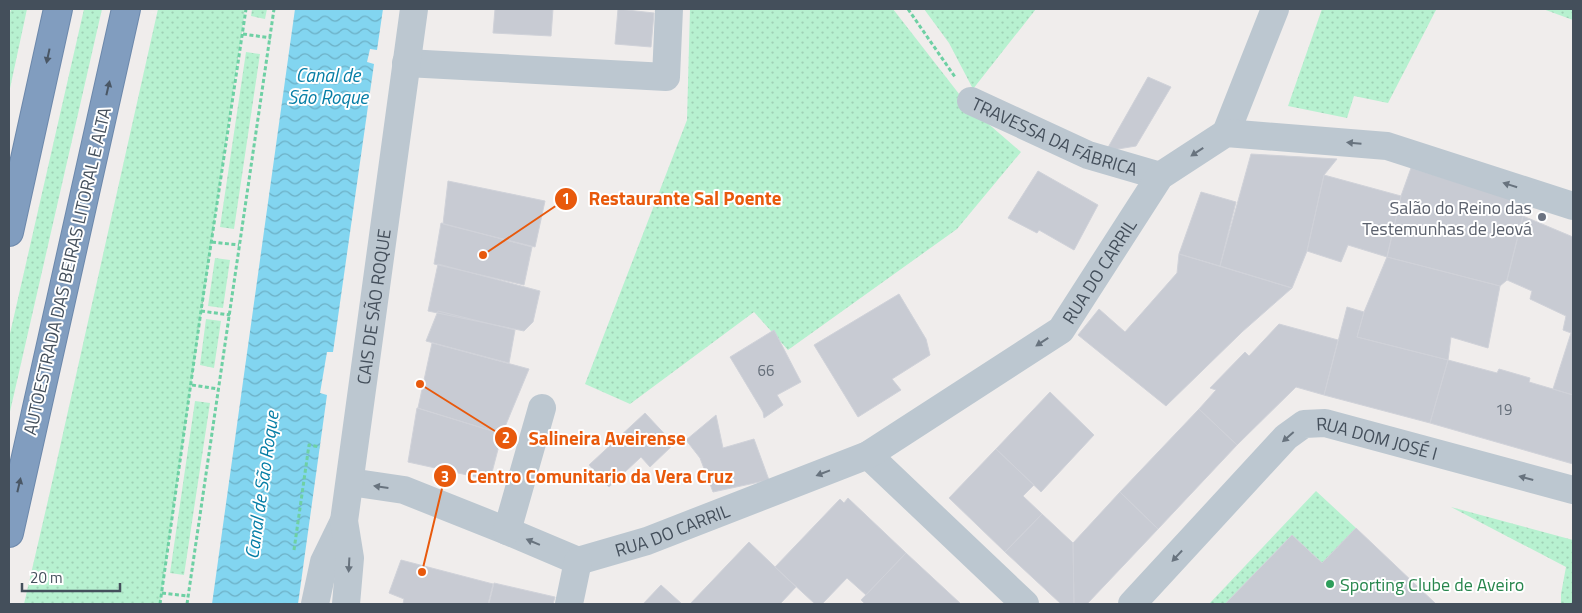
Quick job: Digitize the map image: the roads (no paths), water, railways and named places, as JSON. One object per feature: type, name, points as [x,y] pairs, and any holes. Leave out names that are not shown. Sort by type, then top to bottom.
[{"type":"highway","points":[[9,232],[58,9]]},
{"type":"highway","name":"AUTOESTRADA DAS BEIRAS LITORAL E ALTA","points":[[9,533],[126,9]]},
{"type":"street","name":"CAIS DE SÃO ROQUE","points":[[346,604],[350,558],[344,521],[414,9]]},
{"type":"street","points":[[406,63],[666,77],[669,9]]},
{"type":"street","points":[[1275,9],[1226,133],[1387,146],[1573,206]]},
{"type":"street","name":"TRAVESSA DA FÁBRICA","points":[[971,100],[1088,155],[1160,176]]},
{"type":"street","name":"RUA DO CARRIL","points":[[578,561],[647,541],[868,455],[1061,330],[1160,176],[1226,133]]},
{"type":"street","points":[[507,531],[542,408]]},
{"type":"street","name":"RUA DOM JOSÉ I","points":[[1132,604],[1286,437],[1304,424],[1325,423],[1573,490]]},
{"type":"street","points":[[868,455],[1025,604]]},
{"type":"street","points":[[350,482],[404,490],[578,561],[569,604]]},
{"type":"street","points":[[315,604],[324,562],[344,521]]},
{"type":"water","name":"Canal de São Roque","points":[[295,9],[383,9],[377,50],[370,49],[367,62],[374,64],[333,352],[327,352],[320,393],[327,395],[298,604],[212,604]]},
{"type":"place","name":"Salão do Reino das Testemunhas de Jeová","points":[[1542,217]]},
{"type":"place","name":"Restaurante Sal Poente","points":[[483,255]]},
{"type":"place","name":"Salineira Aveirense","points":[[420,384]]},
{"type":"place","name":"Centro Comunitario da Vera Cruz","points":[[422,572]]},
{"type":"place","name":"Sporting Clube de Aveiro","points":[[1330,584]]}]
